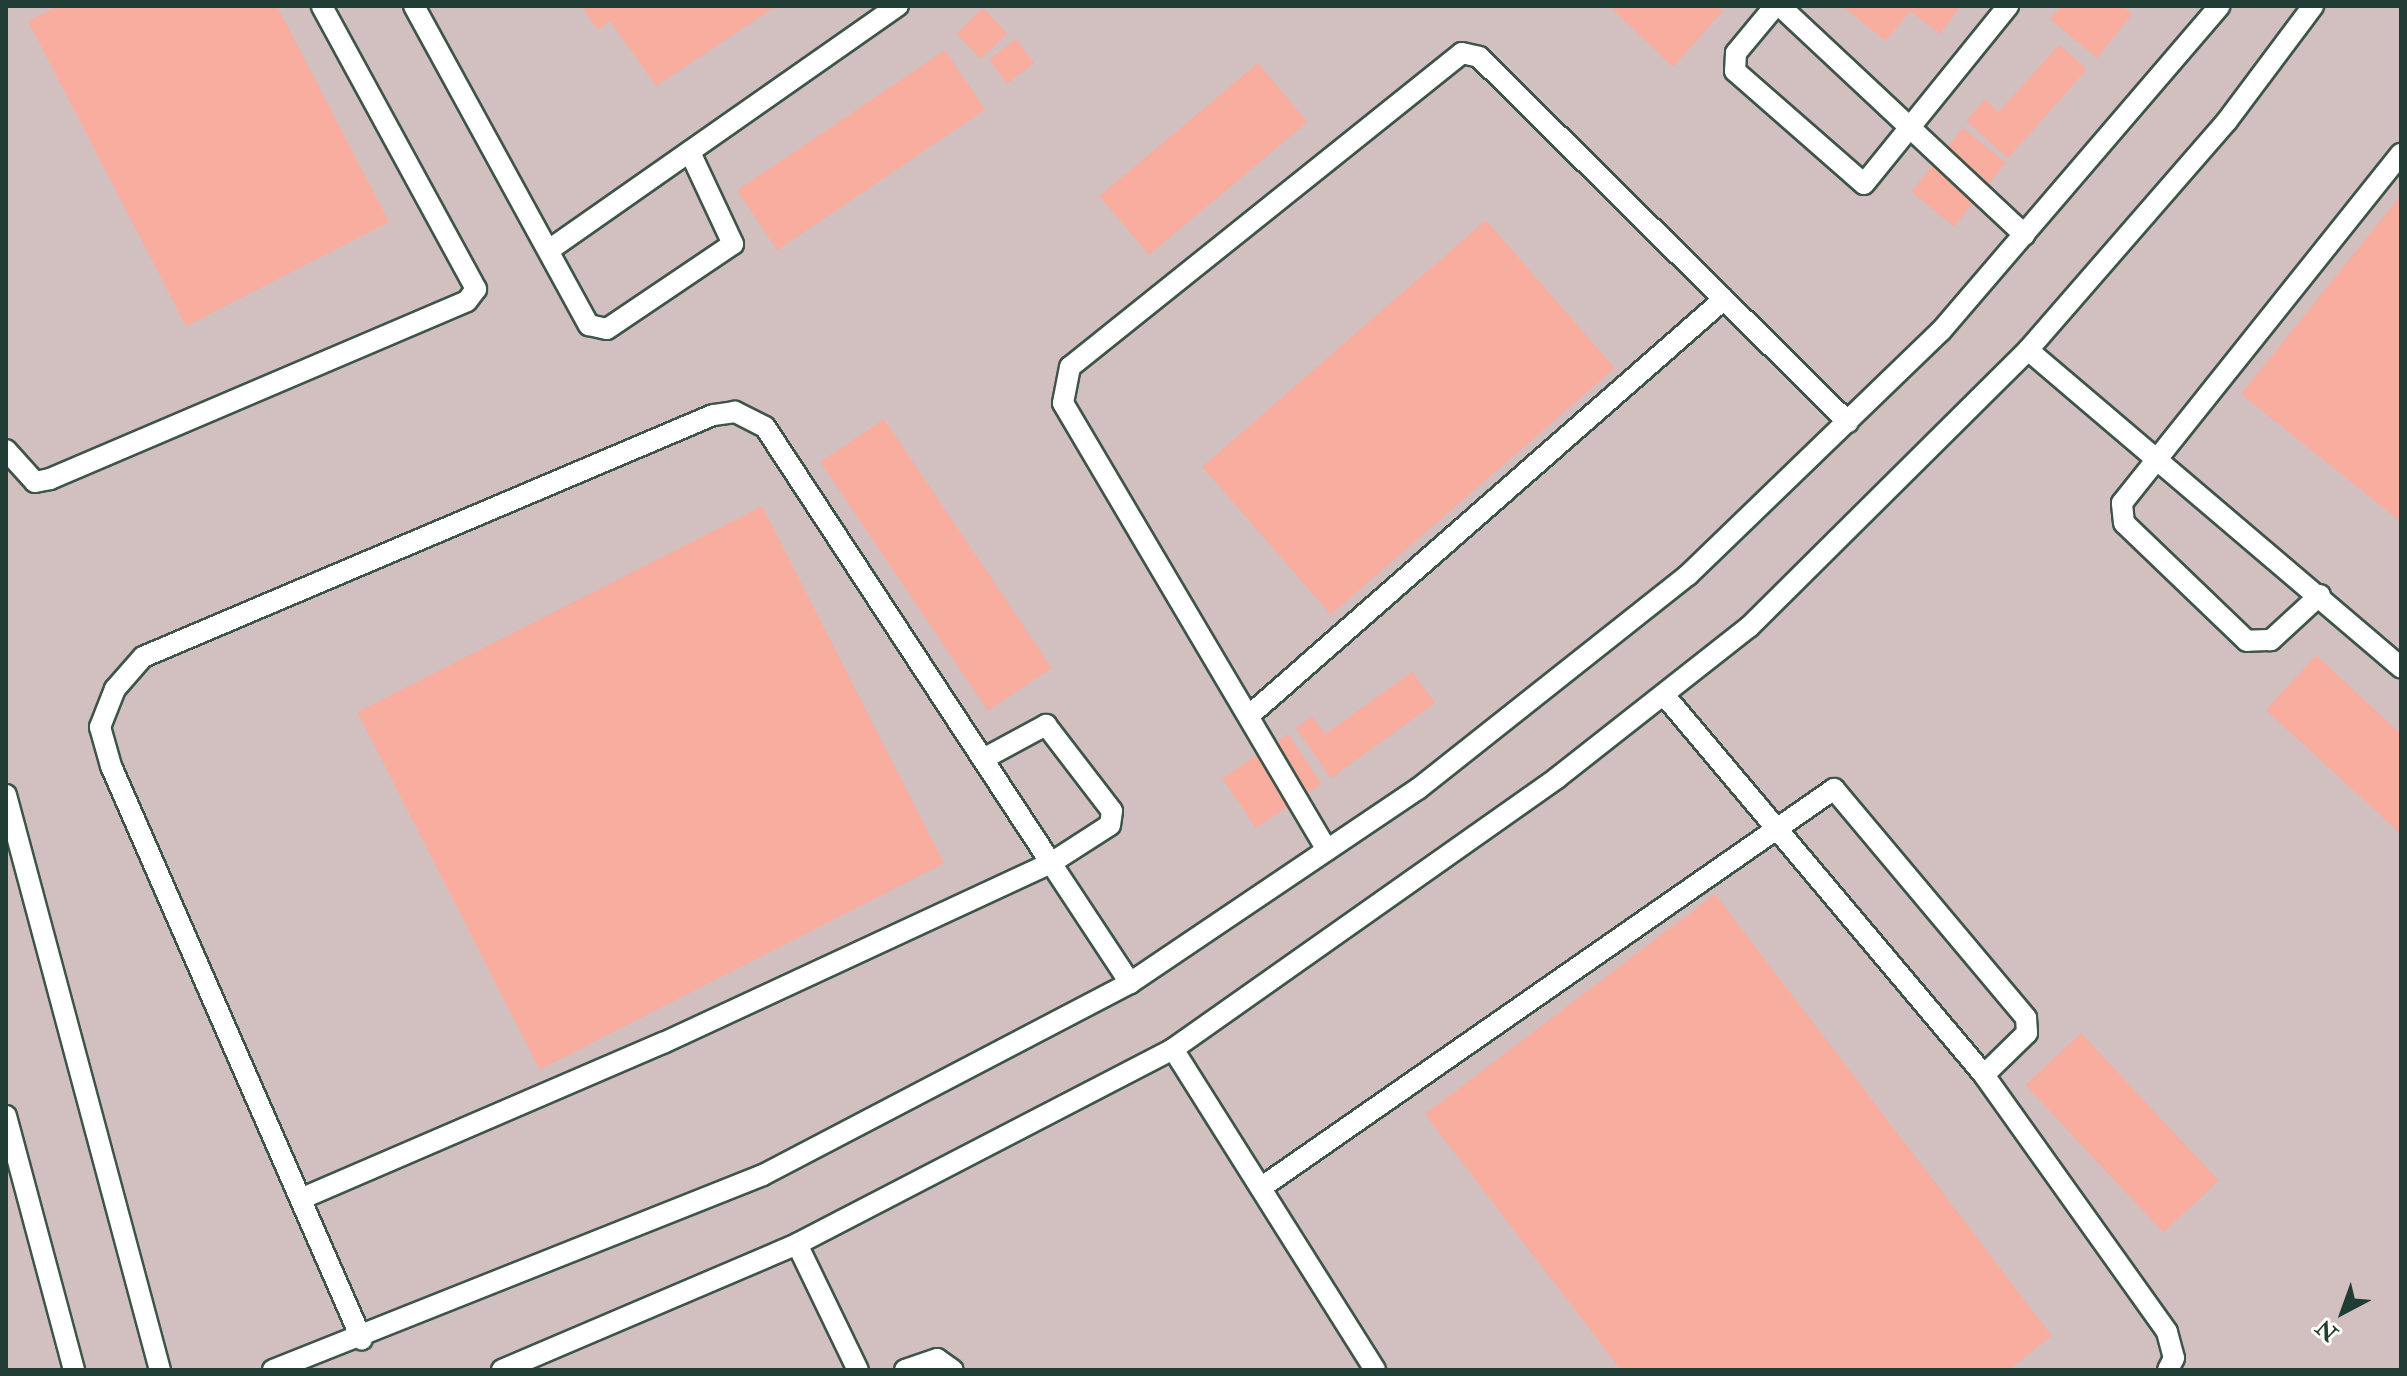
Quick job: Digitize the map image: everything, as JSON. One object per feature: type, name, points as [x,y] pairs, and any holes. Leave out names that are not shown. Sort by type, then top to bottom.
[{"type":"lane","points":[[6,450],[35,482],[50,479],[467,301],[476,289],[322,6]]},
{"type":"lane","points":[[414,6],[549,250],[599,330],[725,253],[730,235],[690,152]]},
{"type":"lane","points":[[549,250],[898,6]]},
{"type":"lane","points":[[2008,6],[1915,130],[1871,181],[1856,183],[1735,71],[1736,53],[1777,6],[1915,130],[2025,235]]},
{"type":"lane","points":[[273,1370],[362,1340],[763,1175],[1130,983],[1418,789],[1688,575],[1848,422],[1941,331],[2220,6]]},
{"type":"lane","points":[[502,1370],[797,1244],[1173,1049],[1665,696],[1749,627],[2028,350],[2227,121],[2313,6]]},
{"type":"lane","points":[[1327,850],[1251,714],[1063,403],[1070,367],[1462,53],[1479,57],[1848,422]]},
{"type":"lane","points":[[2320,595],[2271,640],[2247,641],[2124,523],[2122,503],[2156,456],[2401,154]]},
{"type":"lane","points":[[1251,714],[1724,299]]},
{"type":"lane","points":[[2028,350],[2320,595],[2401,667]]},
{"type":"lane","points":[[362,1340],[305,1197],[111,766],[100,727],[115,689],[143,657],[735,412],[765,427],[1130,983]]},
{"type":"lane","points":[[1665,696],[1984,1075],[2167,1332],[2174,1358],[2168,1370]]},
{"type":"lane","points":[[305,1197],[663,1043],[1051,863],[1110,825],[1112,811],[1046,725],[983,759]]},
{"type":"lane","points":[[1262,1187],[1834,789],[1848,797],[2026,1018],[2027,1033],[1984,1075]]},
{"type":"lane","points":[[6,795],[160,1370]]},
{"type":"lane","points":[[1173,1049],[1375,1370]]},
{"type":"lane","points":[[6,1116],[74,1370]]},
{"type":"lane","points":[[797,1244],[858,1370]]},
{"type":"lane","points":[[905,1370],[937,1359],[953,1370]]},
{"type":"shaded area","points":[[6,6],[2401,6],[2401,1370],[6,1370]]},
{"type":"building","points":[[58,6],[277,6],[389,222],[186,326],[28,21]]},
{"type":"building","points":[[581,6],[776,6],[656,86],[610,21],[598,30]]},
{"type":"building","points":[[1609,6],[1718,6],[1723,11],[1673,67]]},
{"type":"building","points":[[1842,6],[1961,6],[1940,34],[1910,11],[1886,41]]},
{"type":"building","points":[[2061,6],[2122,6],[2132,14],[2097,58],[2050,19]]},
{"type":"building","points":[[983,8],[1007,33],[981,59],[956,34]]},
{"type":"building","points":[[1016,39],[1034,63],[1007,83],[989,59]]},
{"type":"building","points":[[2059,45],[2087,69],[2008,158],[1966,121],[1985,99],[1998,112]]},
{"type":"building","points":[[945,50],[985,110],[777,250],[737,190]]},
{"type":"building","points":[[1258,63],[1307,122],[1149,255],[1099,196]]},
{"type":"building","points":[[1963,128],[2006,163],[1954,226],[1911,192]]},
{"type":"building","points":[[2401,195],[2401,522],[2241,394]]},
{"type":"building","points":[[1486,220],[1615,368],[1331,615],[1202,467]]},
{"type":"building","points":[[884,419],[1052,668],[988,711],[820,462]]},
{"type":"building","points":[[762,506],[944,863],[540,1069],[357,712]]},
{"type":"building","points":[[2316,655],[2401,734],[2401,834],[2266,710]]},
{"type":"building","points":[[1412,672],[1435,703],[1331,778],[1296,728],[1312,716],[1325,734]]},
{"type":"building","points":[[1288,734],[1322,784],[1256,828],[1223,778]]},
{"type":"building","points":[[1715,894],[2052,1336],[2008,1370],[1621,1370],[1425,1114]]},
{"type":"building","points":[[2081,1033],[2219,1181],[2163,1233],[2025,1085]]}]
